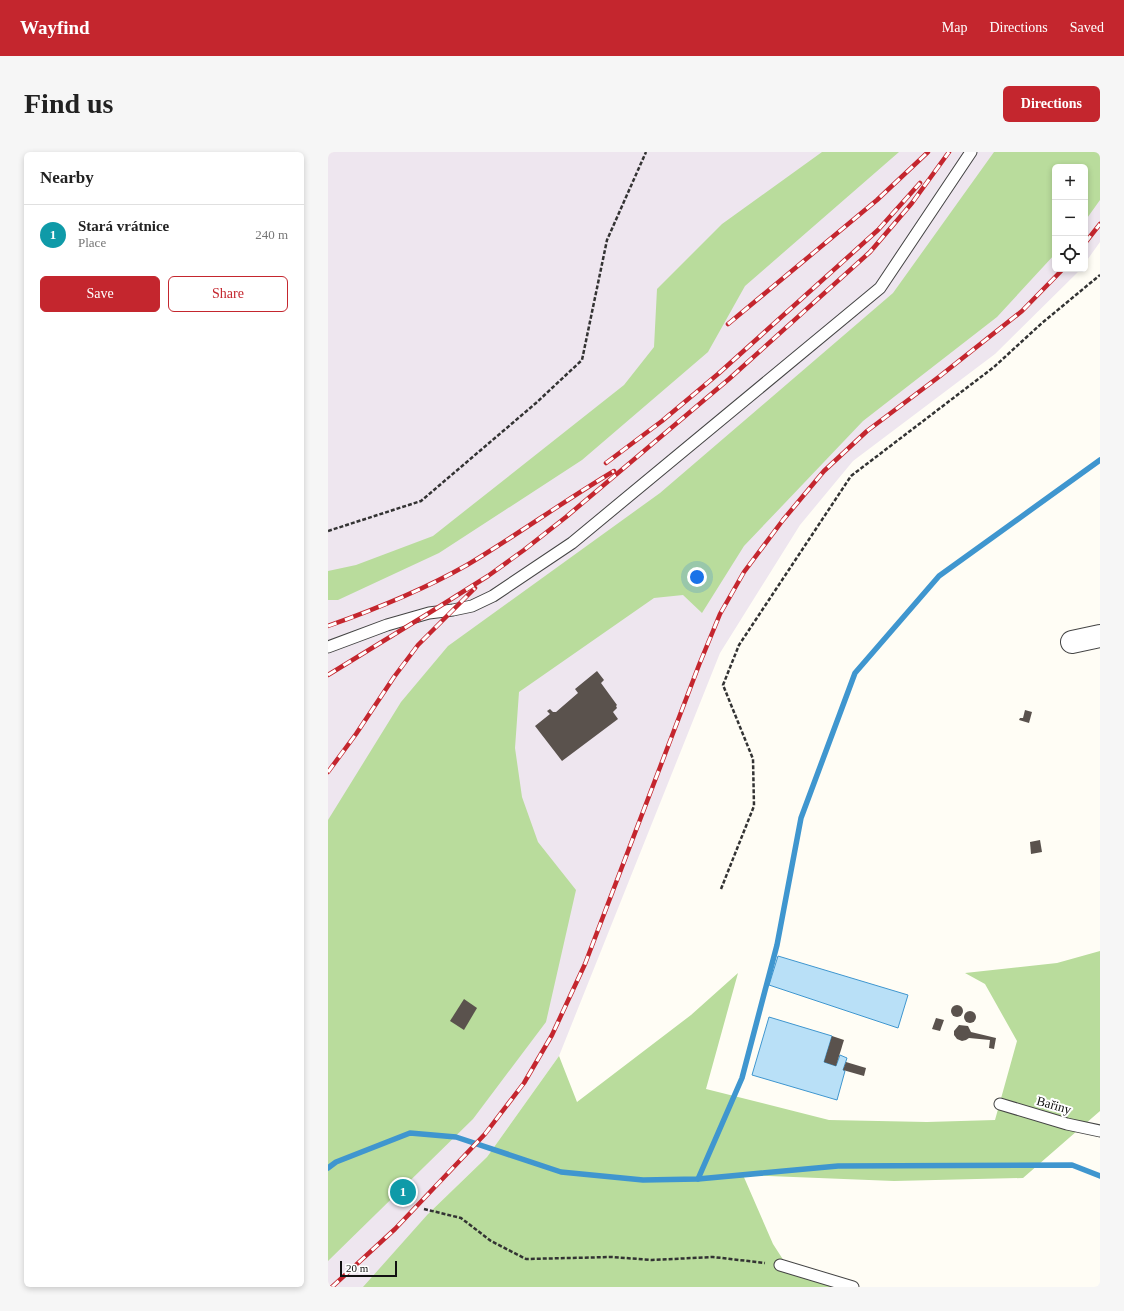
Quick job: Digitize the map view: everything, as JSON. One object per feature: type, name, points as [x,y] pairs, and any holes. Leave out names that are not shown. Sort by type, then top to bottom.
[{"type":"street","points":[[1072,642],[1100,636]]},
{"type":"lane","points":[[328,647],[387,625],[422,615],[472,606],[493,596],[572,543],[880,288],[972,152]]},
{"type":"lane","name":"Bařiny","points":[[1000,1104],[1067,1124],[1100,1131]]},
{"type":"lane","points":[[780,1265],[853,1287]]},
{"type":"path","points":[[328,531],[421,501],[536,403],[582,360],[607,240],[646,152]]},
{"type":"path","points":[[721,889],[754,806],[753,759],[723,685],[739,645],[851,476],[994,368],[1042,323],[1100,275]]},
{"type":"path","points":[[424,1208],[461,1218],[491,1241],[526,1259],[612,1257],[652,1260],[713,1257],[780,1265]]},
{"type":"shaded area","points":[[328,152],[1100,152],[1100,242],[1088,259],[1088,164],[1052,164],[1052,272],[1078,272],[995,354],[853,461],[800,525],[720,653],[559,1056],[487,1157],[428,1214],[656,1287],[328,1287]]},
{"type":"green space","points":[[822,152],[899,152],[745,286],[708,352],[582,460],[439,553],[338,600],[328,600],[328,571],[356,565],[433,536],[624,385],[654,347],[657,289],[722,224]]},
{"type":"green space","points":[[994,152],[1100,152],[1100,200],[1088,217],[1088,164],[1052,164],[1052,257],[997,317],[863,421],[744,546],[702,613],[683,595],[654,598],[519,692],[515,748],[522,797],[538,842],[576,890],[546,1022],[473,1119],[328,1261],[328,820],[401,702],[448,646],[660,493],[893,293]]},
{"type":"green space","points":[[1100,951],[1100,1111],[1023,1178],[894,1181],[743,1175],[773,1244],[793,1275],[834,1287],[363,1287],[428,1214],[487,1157],[559,1056],[577,1102],[691,1015],[738,973],[706,1089],[829,1120],[927,1122],[995,1120],[1017,1041],[985,984],[965,973],[1057,963]]},
{"type":"water","points":[[778,956],[908,995],[898,1028],[769,985]]},
{"type":"water","points":[[769,1017],[832,1036],[824,1062],[836,1066],[840,1055],[847,1058],[837,1100],[752,1075]]},
{"type":"building","points":[[597,671],[604,680],[601,683],[617,705],[617,708],[613,712],[618,719],[562,761],[535,726],[550,714],[547,711],[550,709],[553,712],[556,712],[578,693],[575,689]]},
{"type":"building","points":[[1025,710],[1032,712],[1029,723],[1019,720],[1020,718],[1023,718]]},
{"type":"building","points":[[1040,840],[1042,852],[1031,854],[1030,842]]},
{"type":"building","points":[[464,999],[477,1008],[464,1030],[450,1021]]},
{"type":"building","points":[[959,1005],[962,1006],[962,1016],[955,1017],[952,1016],[951,1009],[952,1006]]},
{"type":"building","points":[[968,1011],[972,1011],[976,1017],[972,1023],[968,1023],[964,1019],[964,1015]]},
{"type":"building","points":[[936,1018],[944,1020],[940,1031],[932,1029]]},
{"type":"building","points":[[959,1025],[968,1026],[971,1032],[996,1038],[994,1049],[989,1048],[990,1040],[969,1038],[962,1041],[957,1039],[954,1035],[954,1031]]},
{"type":"building","points":[[832,1036],[844,1040],[836,1066],[824,1062]]},
{"type":"building","points":[[846,1062],[866,1068],[864,1076],[843,1070]]},
{"type":"building","points":[[404,1182],[412,1190],[403,1200],[395,1193]]},
{"type":"waterway","points":[[698,1179],[742,1078],[777,945],[801,818],[855,673],[939,576],[1100,460]]},
{"type":"waterway","points":[[328,1168],[336,1162],[410,1133],[456,1137],[561,1172],[643,1180],[698,1179],[838,1166],[1072,1165],[1100,1176]]},
{"type":"railway","points":[[728,324],[877,200],[928,152]]},
{"type":"railway","points":[[328,675],[488,576],[566,517],[729,379],[870,252],[912,203],[949,152]]},
{"type":"railway","points":[[606,463],[662,421],[718,374],[878,230],[920,183]]},
{"type":"railway","points":[[1088,239],[1100,224]]},
{"type":"railway","points":[[332,1287],[395,1229],[485,1134],[524,1083],[552,1035],[585,964],[699,665],[720,614],[744,572],[783,520],[824,471],[867,431],[1022,311],[1060,272]]},
{"type":"railway","points":[[328,626],[399,598],[433,583],[467,565],[614,471]]},
{"type":"railway","points":[[328,772],[418,645],[475,588]]},
{"type":"place","name":"Stará vrátnice","points":[[403,1192]]}]
